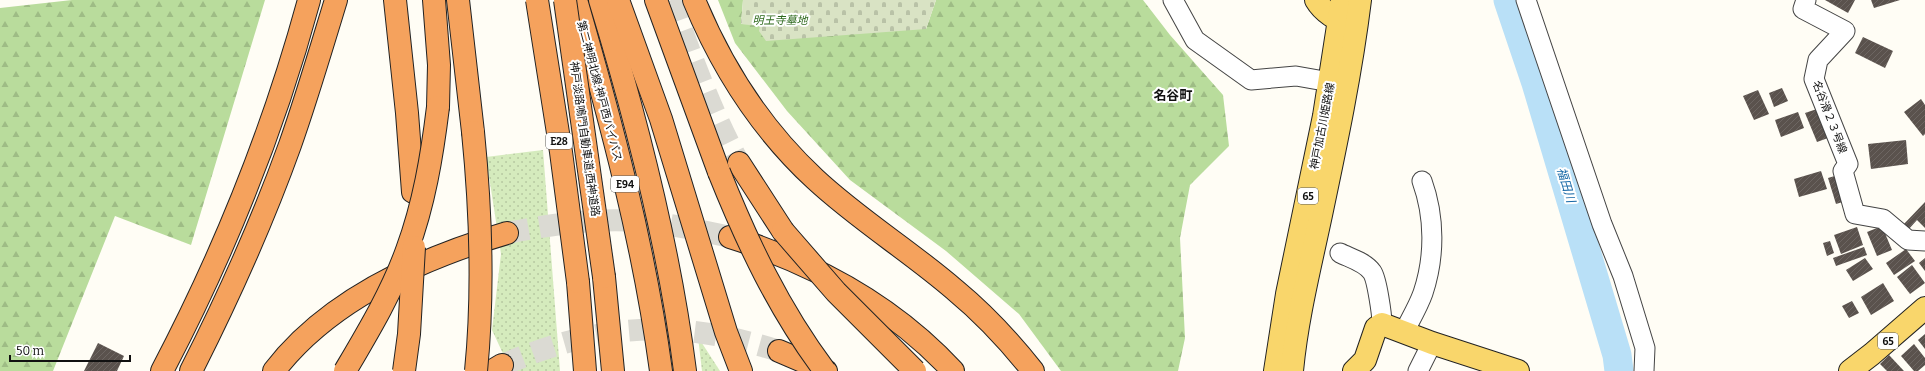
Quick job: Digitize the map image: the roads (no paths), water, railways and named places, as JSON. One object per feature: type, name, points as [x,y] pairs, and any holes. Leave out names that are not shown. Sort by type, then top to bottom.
[{"type":"highway","points":[[162,371],[181,335],[224,243],[254,169],[278,102],[308,0]]},
{"type":"highway","points":[[191,371],[241,266],[290,146],[336,0]]},
{"type":"highway","points":[[395,0],[407,113],[413,192],[412,291],[404,371]]},
{"type":"highway","points":[[345,371],[372,325],[407,250],[420,211],[428,174],[438,107],[439,65],[434,0]]},
{"type":"highway","points":[[458,0],[478,188],[482,277],[480,331],[476,371]]},
{"type":"highway","name":"E28","points":[[537,0],[561,152],[578,282],[585,371]]},
{"type":"highway","name":"神戸淡路鳴門自動車道;西神道路","points":[[565,0],[604,277],[613,371]]},
{"type":"highway","name":"第二神明北線;神戸西バイパス","points":[[576,0],[616,147],[640,252],[661,371]]},
{"type":"highway","name":"E94","points":[[600,0],[641,141],[663,241],[685,371]]},
{"type":"highway","points":[[618,0],[661,119],[715,297],[741,371]]},
{"type":"highway","points":[[656,0],[719,172],[736,214],[770,285],[790,320],[826,371]]},
{"type":"highway","points":[[694,0],[714,45],[731,77],[755,112],[782,146],[815,179],[854,213],[955,290],[985,317],[1016,350],[1033,371]]},
{"type":"highway","points":[[739,164],[783,231],[836,292],[915,371]]},
{"type":"highway","points":[[274,371],[304,338],[335,313],[367,292],[404,271],[438,256],[507,233]]},
{"type":"highway","points":[[730,237],[783,255],[845,286],[876,304],[912,333],[952,371]]},
{"type":"highway","points":[[715,297],[748,371]]},
{"type":"highway","points":[[779,351],[826,371]]},
{"type":"main road","points":[[1316,0],[1321,7],[1348,23]]},
{"type":"main road","name":"神戸加古川姫路線","points":[[1292,371],[1303,296],[1339,131],[1348,23],[1342,0]]},
{"type":"main road","name":"神戸加古川姫路線","points":[[1275,371],[1287,294],[1330,82],[1348,23],[1360,0]]},
{"type":"main road","name":"65","points":[[1850,371],[1925,308]]},
{"type":"main road","points":[[1354,371],[1365,360],[1376,328],[1382,324],[1432,343],[1518,371]]},
{"type":"street","points":[[1173,0],[1195,40],[1251,80],[1296,76],[1330,82]]},
{"type":"street","points":[[1526,0],[1602,224],[1623,276],[1645,348],[1644,371]]},
{"type":"street","name":"名谷滑２３号線","points":[[1804,4],[1845,31],[1818,60],[1814,79],[1848,164],[1843,171],[1855,214],[1883,219],[1908,240],[1925,241]]},
{"type":"street","points":[[1404,332],[1423,295],[1432,262],[1432,225],[1427,196],[1422,181]]},
{"type":"street","points":[[1340,253],[1366,266],[1373,273],[1382,314],[1382,324]]},
{"type":"street","points":[[1418,371],[1432,343]]},
{"type":"waterway","name":"福田川","points":[[1508,0],[1536,83],[1617,355],[1619,371]]},
{"type":"tunnel","points":[[671,0],[710,103],[739,163]]},
{"type":"tunnel","points":[[507,233],[559,224],[613,220],[658,223],[730,237]]},
{"type":"tunnel","points":[[502,365],[573,340],[606,333],[639,330],[672,330],[706,333],[741,340],[779,351]]},
{"type":"district","name":"名谷町","points":[[1173,95]]},
{"type":"park label","name":"明王寺墓地","points":[[780,20]]}]
